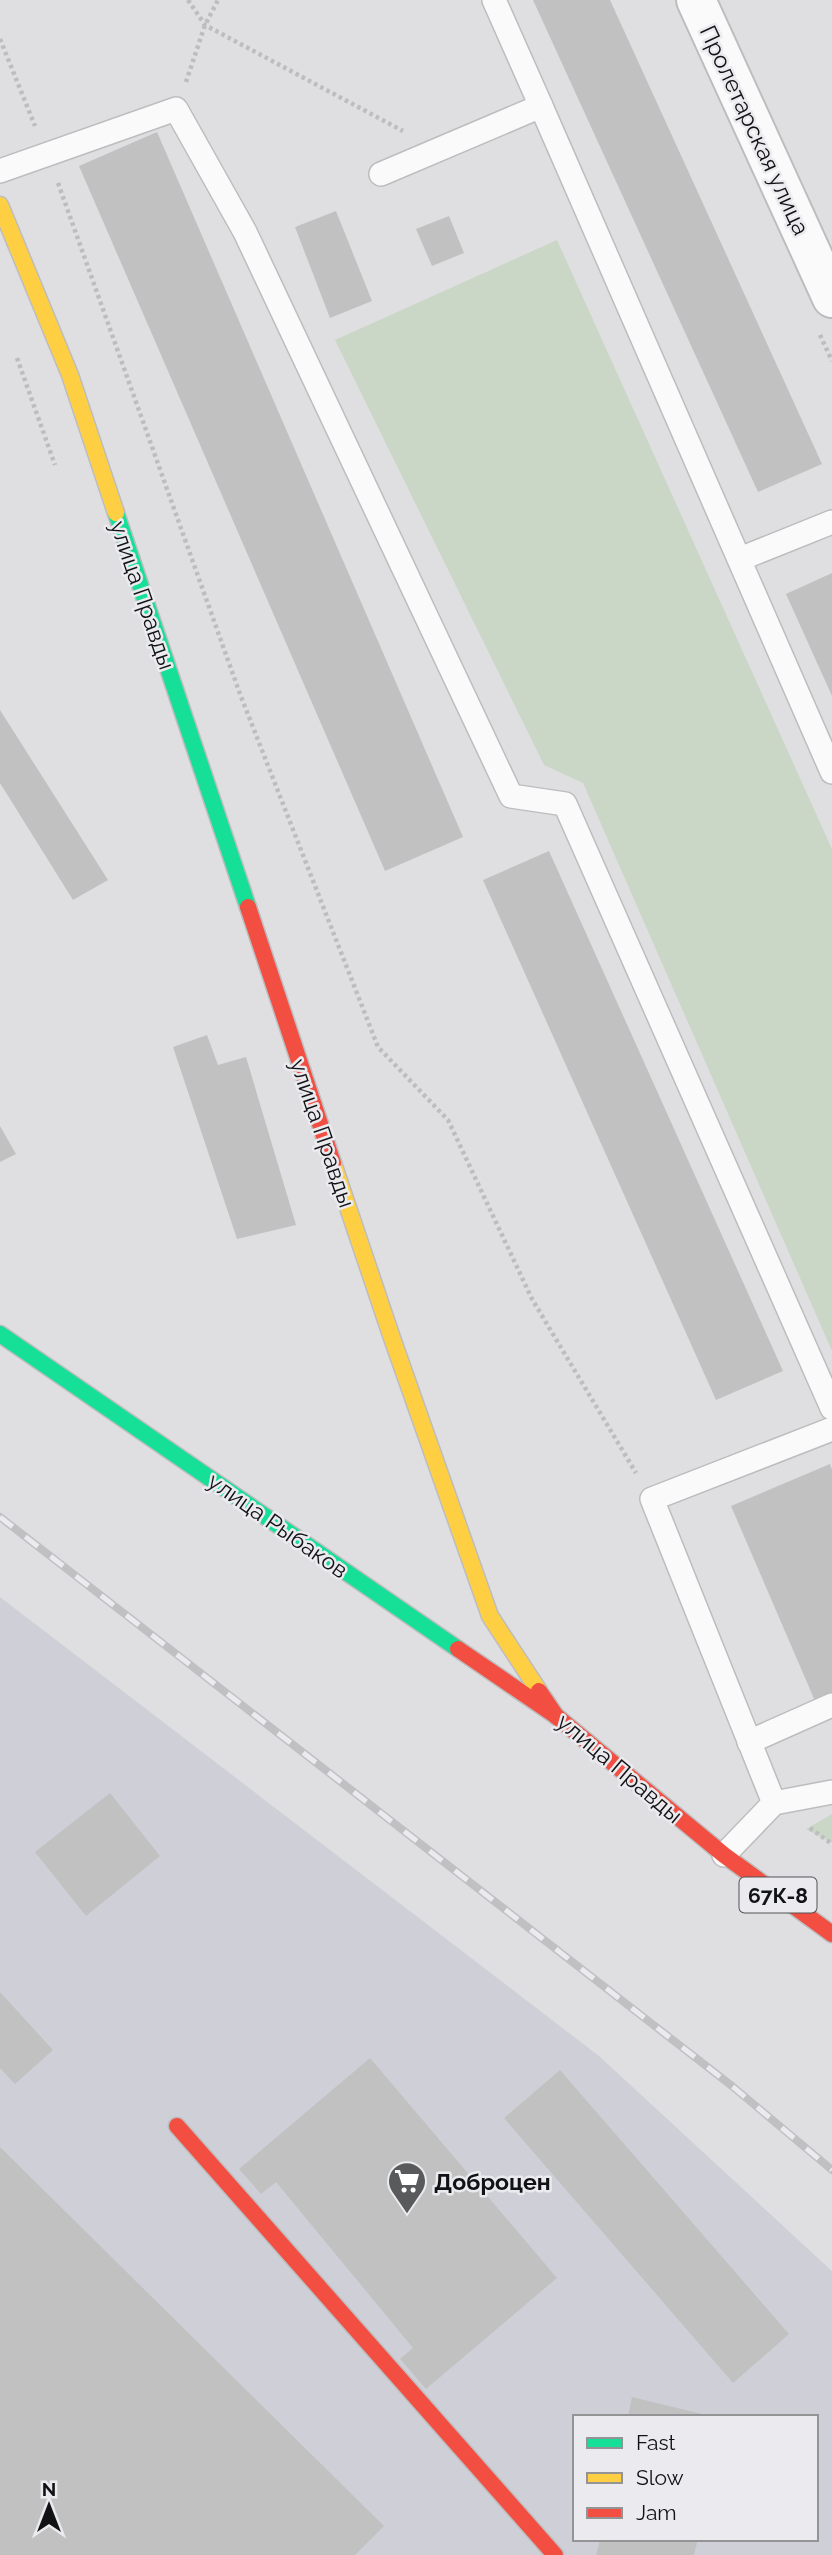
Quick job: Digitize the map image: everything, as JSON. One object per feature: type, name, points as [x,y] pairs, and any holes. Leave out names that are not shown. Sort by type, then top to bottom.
[{"type":"main road","name":"улица Правды","points":[[0,205],[70,375],[392,1338],[490,1616],[556,1716],[724,1855],[832,1934]]},
{"type":"main road","name":"улица Рыбаков","points":[[0,1334],[556,1716]]},
{"type":"main road","points":[[177,2126],[555,2555]]},
{"type":"street","name":"Пролетарская улица","points":[[696,0],[832,298]]},
{"type":"lane","points":[[494,0],[832,772]]},
{"type":"lane","points":[[381,174],[541,106]]},
{"type":"lane","points":[[0,171],[176,109],[245,232],[512,796],[565,804],[832,1408]]},
{"type":"lane","points":[[740,559],[832,523]]},
{"type":"lane","points":[[774,1803],[652,1499],[832,1429]]},
{"type":"lane","points":[[749,1742],[832,1705]]},
{"type":"lane","points":[[724,1855],[774,1803],[832,1792]]},
{"type":"path","points":[[188,0],[205,25],[438,150]]},
{"type":"path","points":[[176,109],[205,25],[218,0]]},
{"type":"path","points":[[0,39],[46,153],[240,694],[378,1047],[448,1120],[532,1299],[652,1499]]},
{"type":"shaded area","points":[[0,1597],[599,2056],[832,2271],[832,2555],[0,2555]]},
{"type":"green space","points":[[557,240],[832,849],[832,1351],[583,783],[544,765],[335,340]]},
{"type":"green space","points":[[832,1814],[832,1843],[806,1829]]},
{"type":"building","points":[[533,0],[610,0],[822,464],[758,492]]},
{"type":"building","points":[[157,132],[463,837],[385,871],[79,166]]},
{"type":"building","points":[[336,211],[372,301],[330,318],[295,227]]},
{"type":"building","points":[[449,216],[464,253],[432,266],[416,229]]},
{"type":"building","points":[[832,573],[832,696],[786,594]]},
{"type":"building","points":[[0,710],[108,880],[73,900],[0,783]]},
{"type":"building","points":[[549,851],[783,1371],[716,1400],[483,880]]},
{"type":"building","points":[[207,1035],[218,1065],[246,1057],[296,1225],[237,1239],[173,1047]]},
{"type":"building","points":[[0,1126],[16,1154],[0,1162]]},
{"type":"building","points":[[830,1464],[832,1693],[815,1701],[731,1506]]},
{"type":"building","points":[[110,1793],[160,1856],[86,1916],[35,1852]]},
{"type":"building","points":[[0,1992],[53,2050],[15,2084],[0,2068]]},
{"type":"building","points":[[370,2058],[557,2278],[426,2389],[400,2359],[413,2348],[276,2182],[261,2194],[239,2169]]},
{"type":"building","points":[[560,2070],[789,2334],[733,2383],[504,2118]]},
{"type":"building","points":[[0,2147],[384,2526],[355,2555],[0,2555]]},
{"type":"building","points":[[632,2397],[706,2415],[628,2415]]},
{"type":"building","points":[[600,2541],[698,2541],[694,2555],[596,2555]]},
{"type":"railway","points":[[0,1517],[732,2086],[832,2170]]},
{"type":"traffic: fast","points":[[116,513],[248,907]]},
{"type":"traffic: fast","points":[[0,1334],[458,1649]]},
{"type":"traffic: slow","points":[[0,205],[70,375],[116,513]]},
{"type":"traffic: slow","points":[[333,1163],[490,1616],[539,1691]]},
{"type":"traffic: jam","points":[[248,907],[333,1163]]},
{"type":"traffic: jam","points":[[458,1649],[556,1716]]},
{"type":"traffic: jam","points":[[539,1691],[556,1716],[724,1855],[832,1934]]},
{"type":"traffic: jam","points":[[177,2126],[555,2555]]},
{"type":"place","name":"Доброцен","points":[[407,2215]]}]
